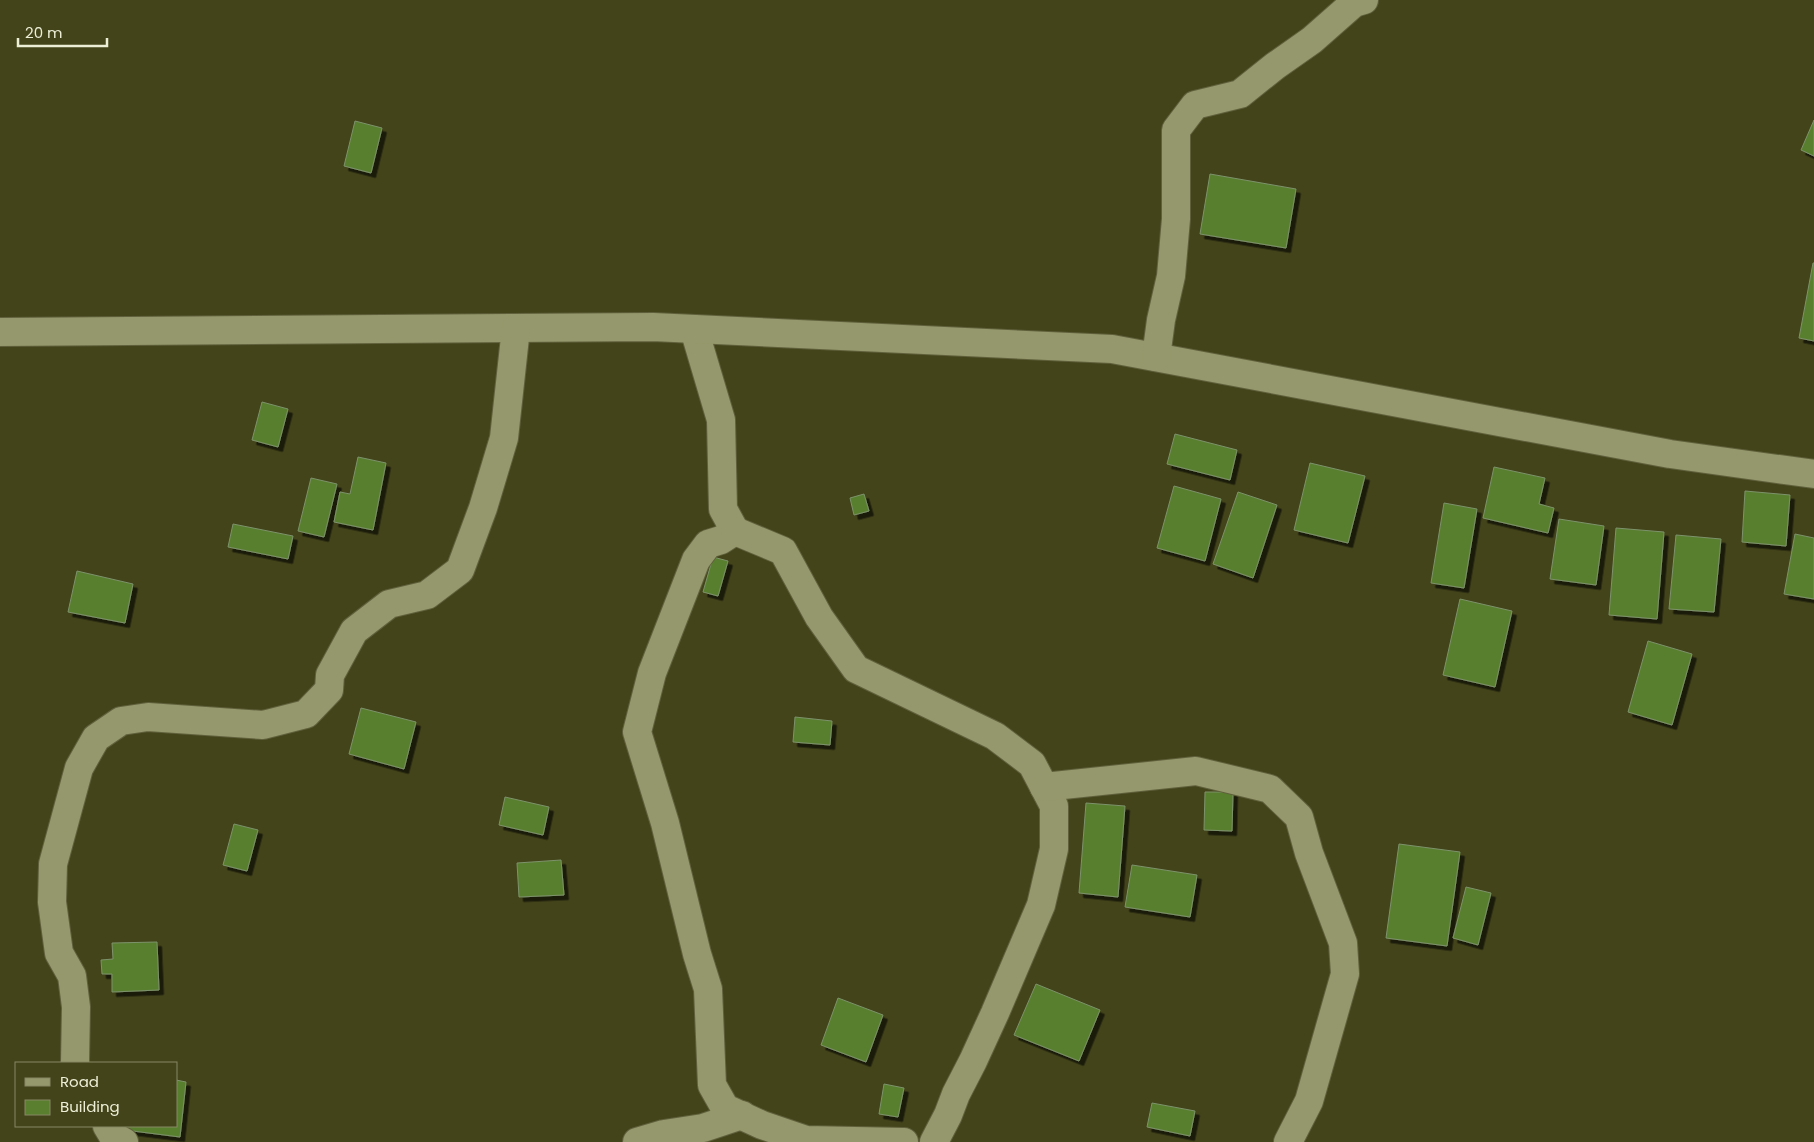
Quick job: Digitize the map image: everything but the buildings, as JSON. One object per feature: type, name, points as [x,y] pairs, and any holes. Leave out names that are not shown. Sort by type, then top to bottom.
[{"type":"street","points":[[1156,357],[1161,320],[1171,276],[1176,228],[1176,130],[1195,105],[1240,94],[1312,40],[1354,3],[1364,0]]},
{"type":"street","points":[[0,332],[652,327],[1112,349],[1670,454],[1814,474]]},
{"type":"street","points":[[75,1062],[76,1007],[72,976],[59,953],[52,902],[53,864],[79,768],[96,738],[122,721],[148,717],[263,725],[306,714],[329,690],[330,675],[354,631],[389,604],[426,594],[460,570],[484,508],[504,438],[516,328]]},
{"type":"street","points":[[694,329],[720,420],[723,509],[734,531],[783,551],[819,618],[856,669],[996,736],[1032,764],[1054,806],[1054,849],[1041,905],[995,1013],[934,1142]]},
{"type":"street","points":[[734,531],[721,540],[708,544],[696,560],[652,673],[637,732],[663,814],[697,954],[708,989],[712,1085],[726,1108],[762,1125],[806,1140],[904,1142]]},
{"type":"street","points":[[1044,787],[1196,771],[1270,789],[1299,817],[1318,879],[1342,943],[1345,974],[1308,1101],[1288,1142]]},
{"type":"street","points":[[637,1142],[664,1134],[703,1128],[742,1115]]},
{"type":"street","points":[[108,1127],[112,1136],[124,1142]]}]
